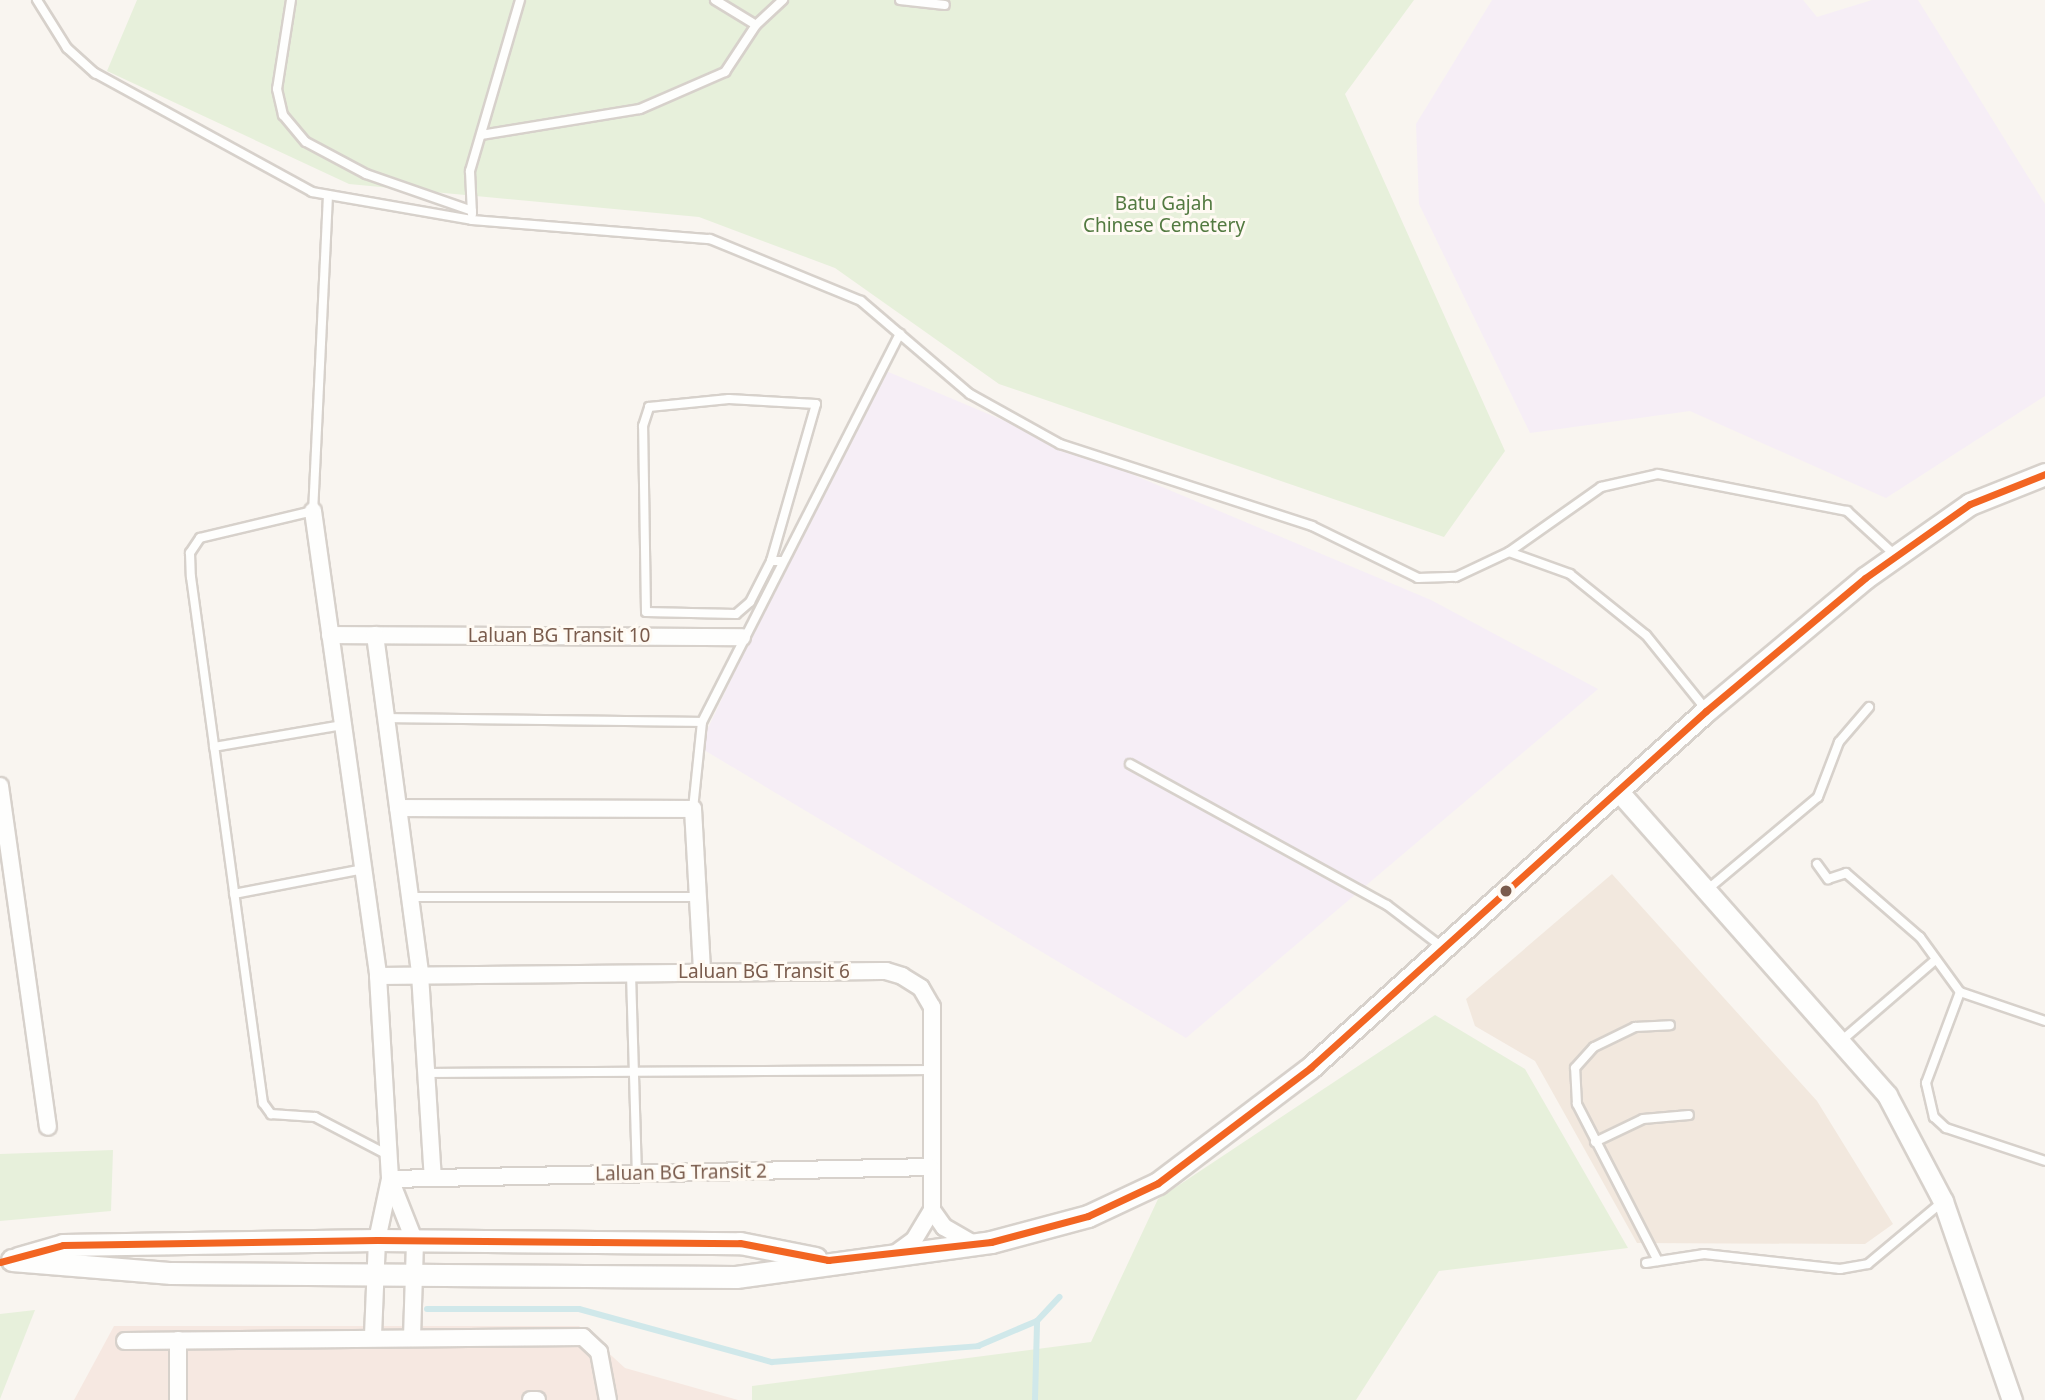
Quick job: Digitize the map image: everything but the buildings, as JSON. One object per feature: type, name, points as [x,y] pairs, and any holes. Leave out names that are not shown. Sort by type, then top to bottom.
[{"type":"main road","points":[[6,1261],[116,1271],[736,1277],[828,1260],[973,1244],[1088,1216],[1158,1183],[1310,1068],[1620,793],[1706,711],[1895,555],[1970,504],[2045,474]]},
{"type":"main road","points":[[6,1261],[63,1245],[377,1240],[740,1244],[828,1260]]},
{"type":"street","points":[[313,511],[378,976],[390,1179],[377,1240],[373,1336]]},
{"type":"street","name":"Laluan BG Transit 10","points":[[330,635],[742,637]]},
{"type":"street","points":[[375,635],[421,974],[433,1178]]},
{"type":"street","points":[[0,786],[48,1127]]},
{"type":"street","points":[[1620,793],[1709,889],[1887,1095],[1943,1201],[2012,1400]]},
{"type":"street","points":[[398,807],[693,809],[702,972]]},
{"type":"street","name":"Laluan BG Transit 6","points":[[378,976],[631,972],[902,976],[921,988],[932,1007],[932,1210]]},
{"type":"street","name":"Laluan BG Transit 2","points":[[390,1179],[930,1167]]},
{"type":"street","points":[[390,1179],[415,1242],[412,1335]]},
{"type":"street","points":[[895,1254],[914,1240],[932,1210],[944,1227],[973,1244]]},
{"type":"street","points":[[125,1341],[412,1335],[583,1337],[599,1352],[608,1400]]},
{"type":"street","points":[[178,1340],[178,1400]]},
{"type":"street","points":[[531,1400],[537,1400]]},
{"type":"lane","points":[[37,0],[67,48],[95,73],[196,132],[328,195],[472,216],[710,239],[862,301],[970,394],[1060,444],[1312,526],[1418,578],[1456,577],[1509,552],[1601,487],[1658,474],[1847,511],[1895,555]]},
{"type":"lane","points":[[291,0],[277,89],[283,115],[306,142],[366,174],[472,216]]},
{"type":"lane","points":[[472,216],[470,171],[520,0]]},
{"type":"lane","points":[[715,0],[756,25]]},
{"type":"lane","points":[[481,135],[640,109],[725,72],[756,25],[783,0]]},
{"type":"lane","points":[[900,0],[945,5]]},
{"type":"lane","points":[[328,195],[313,511],[193,544],[191,577],[263,1103],[271,1114],[315,1117],[389,1155]]},
{"type":"lane","points":[[693,809],[702,722],[742,637],[900,334]]},
{"type":"lane","points":[[729,399],[816,404],[771,561],[750,602],[736,614],[646,612],[643,426],[649,407],[729,399]]},
{"type":"lane","points":[[1509,552],[1570,574],[1646,635],[1706,711]]},
{"type":"lane","points":[[771,561],[783,561]]},
{"type":"lane","points":[[1709,889],[1818,797],[1839,742],[1869,707]]},
{"type":"lane","points":[[386,718],[702,722]]},
{"type":"lane","points":[[214,747],[343,725]]},
{"type":"lane","points":[[1130,764],[1387,905],[1444,949]]},
{"type":"lane","points":[[1817,864],[1828,879],[1846,873],[1920,937],[1934,961],[1960,992],[2045,1021]]},
{"type":"lane","points":[[234,894],[363,869]]},
{"type":"lane","points":[[410,897],[698,897]]},
{"type":"lane","points":[[1841,1041],[1934,961]]},
{"type":"lane","points":[[631,972],[637,1174]]},
{"type":"lane","points":[[1960,992],[1926,1083],[1934,1117],[1946,1128],[2045,1161]]},
{"type":"lane","points":[[1658,1261],[1577,1104],[1575,1068],[1594,1047],[1635,1027],[1670,1025]]},
{"type":"lane","points":[[427,1073],[931,1070]]},
{"type":"lane","points":[[1595,1142],[1643,1119],[1689,1115]]},
{"type":"lane","points":[[1646,1263],[1704,1254],[1840,1269],[1868,1264],[1943,1201]]},
{"type":"shaded area","points":[[1492,0],[1803,0],[1817,17],[1872,0],[1918,0],[2045,204],[2045,396],[1886,498],[1690,411],[1530,433],[1419,204],[1416,124]]},
{"type":"shaded area","points":[[879,368],[1431,600],[1598,689],[1186,1038],[699,747]]},
{"type":"shaded area","points":[[1612,874],[1817,1101],[1893,1224],[1865,1244],[1637,1243],[1535,1061],[1475,1026],[1466,999]]},
{"type":"shaded area","points":[[114,1326],[579,1326],[625,1368],[738,1400],[74,1400]]},
{"type":"green space","name":"Batu Gajah Chinese Cemetery","points":[[137,0],[1414,0],[1345,94],[1505,451],[1444,537],[999,384],[835,268],[699,217],[349,184],[107,71]]},
{"type":"green space","points":[[1435,1015],[1525,1069],[1628,1248],[1439,1271],[1356,1400],[752,1400],[752,1386],[1091,1342],[1158,1199]]},
{"type":"green space","points":[[113,1150],[111,1211],[0,1221],[0,1154]]},
{"type":"green space","points":[[35,1310],[0,1399],[0,1314]]},
{"type":"waterway","points":[[1035,1400],[1037,1321],[1059,1297]]},
{"type":"waterway","points":[[427,1309],[579,1309],[772,1362],[978,1346],[1037,1321]]},
{"type":"transit line","points":[[0,1262],[63,1245],[377,1240],[740,1243],[828,1260],[991,1242],[1088,1216],[1158,1183],[1310,1068],[1706,711],[1865,578],[1970,504],[2045,474]]}]
